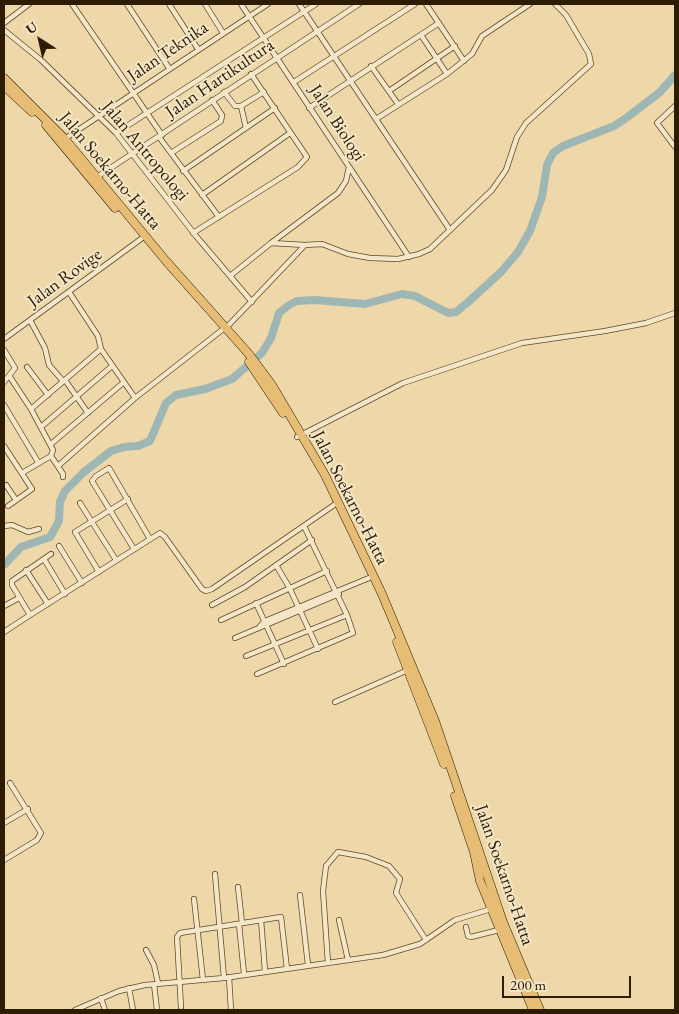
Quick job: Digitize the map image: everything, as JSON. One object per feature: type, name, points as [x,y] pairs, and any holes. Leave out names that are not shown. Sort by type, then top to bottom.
[{"type":"main road","name":"Jalan Soekarno-Hatta","points":[[4,78],[96,177],[141,239],[224,329]]},
{"type":"main road","name":"Jalan Soekarno-Hatta","points":[[4,86],[63,140],[126,217],[246,355],[257,369],[335,496],[404,654],[408,670],[459,798],[503,922],[540,1010]]},
{"type":"main road","name":"Jalan Soekarno-Hatta","points":[[299,436],[360,554],[369,578],[435,721],[459,798],[480,881],[533,1010]]},
{"type":"street","points":[[4,23],[29,4]]},
{"type":"street","points":[[72,4],[147,113],[171,153],[219,218]]},
{"type":"street","points":[[127,4],[169,68]]},
{"type":"street","points":[[169,4],[198,49]]},
{"type":"street","points":[[205,4],[223,33]]},
{"type":"street","name":"Jalan Biologi","points":[[241,4],[409,257]]},
{"type":"street","name":"Jalan Teknika","points":[[63,140],[268,4]]},
{"type":"street","name":"Jalan Biologi","points":[[299,4],[450,230]]},
{"type":"street","points":[[116,133],[316,4]]},
{"type":"street","name":"Jalan Hartikultura","points":[[96,177],[316,30],[359,4]]},
{"type":"street","points":[[294,82],[414,4]]},
{"type":"street","points":[[426,4],[464,61]]},
{"type":"street","points":[[376,119],[447,74],[476,49],[482,36],[530,4]]},
{"type":"street","points":[[271,243],[322,244],[360,257],[409,257],[430,249],[497,184],[508,163],[517,137],[526,123],[590,64],[589,54],[570,22],[555,4]]},
{"type":"street","points":[[309,108],[439,23]]},
{"type":"street","name":"Jalan Antropologi","points":[[4,30],[41,60],[116,133],[193,233],[252,302]]},
{"type":"street","points":[[420,35],[447,74]]},
{"type":"street","points":[[389,91],[455,46]]},
{"type":"street","points":[[371,66],[398,104]]},
{"type":"street","points":[[193,233],[305,161],[307,154],[290,133],[251,74]]},
{"type":"street","points":[[224,92],[236,106],[241,106],[264,92]]},
{"type":"street","points":[[171,153],[221,121],[222,115],[212,100]]},
{"type":"street","points":[[241,106],[246,128]]},
{"type":"street","points":[[675,106],[657,122],[675,147]]},
{"type":"street","points":[[184,171],[275,108]]},
{"type":"street","points":[[202,195],[290,133]]},
{"type":"street","points":[[230,276],[338,194],[346,181],[349,167]]},
{"type":"street","name":"Jalan Rovige","points":[[4,339],[141,239]]},
{"type":"street","points":[[58,466],[135,398],[224,329],[305,245]]},
{"type":"street","points":[[69,292],[98,336],[101,349],[135,398]]},
{"type":"street","points":[[299,436],[403,383],[522,343],[646,323],[675,313]]},
{"type":"street","points":[[30,320],[45,348],[49,365],[64,381],[88,413]]},
{"type":"street","points":[[31,409],[101,349]]},
{"type":"street","points":[[4,350],[15,368],[10,377],[4,382]]},
{"type":"street","points":[[41,427],[112,366]]},
{"type":"street","points":[[26,367],[48,395]]},
{"type":"street","points":[[10,377],[31,409],[53,450],[51,456],[22,473]]},
{"type":"street","points":[[51,444],[124,382]]},
{"type":"street","points":[[4,405],[38,462]]},
{"type":"street","points":[[4,446],[32,489],[8,506]]},
{"type":"street","points":[[51,456],[63,477]]},
{"type":"street","points":[[134,549],[92,481],[96,476],[109,468],[150,540]]},
{"type":"street","points":[[6,485],[16,500]]},
{"type":"street","points":[[99,572],[75,532],[128,499]]},
{"type":"street","points":[[80,503],[116,560]]},
{"type":"street","points":[[4,632],[116,560],[162,534],[202,589],[206,591],[229,580],[334,505]]},
{"type":"street","points":[[4,526],[12,525],[28,532],[39,528]]},
{"type":"street","points":[[257,674],[353,634],[348,615],[304,526]]},
{"type":"street","points":[[212,605],[276,566],[312,540]]},
{"type":"street","points":[[59,546],[82,582]]},
{"type":"street","points":[[30,615],[12,583],[14,579],[26,570],[51,554]]},
{"type":"street","points":[[44,559],[65,594]]},
{"type":"street","points":[[276,566],[289,587],[318,649]]},
{"type":"street","points":[[26,570],[48,604]]},
{"type":"street","points":[[221,620],[327,571]]},
{"type":"street","points":[[234,638],[369,578]]},
{"type":"street","points":[[4,606],[19,598]]},
{"type":"street","points":[[256,603],[284,664]]},
{"type":"street","points":[[246,656],[348,615]]},
{"type":"street","points":[[335,702],[408,670]]},
{"type":"street","points":[[4,860],[40,836],[40,829],[10,783]]},
{"type":"street","points":[[4,823],[28,809]]},
{"type":"street","points":[[328,963],[323,914],[325,870],[331,857],[340,852],[366,857],[389,866],[400,879],[396,893],[426,940]]},
{"type":"street","points":[[215,874],[220,928],[232,1010]]},
{"type":"street","points":[[238,888],[244,974]]},
{"type":"street","points":[[300,894],[308,965]]},
{"type":"street","points":[[194,899],[202,980]]},
{"type":"street","points":[[75,1010],[129,988],[227,978],[383,955],[412,947],[426,940],[455,920],[491,908]]},
{"type":"street","points":[[181,1007],[178,936],[184,933],[281,917],[287,969]]},
{"type":"street","points":[[261,920],[265,971]]},
{"type":"street","points":[[339,920],[348,960]]},
{"type":"street","points":[[466,927],[468,936],[471,937],[499,930]]},
{"type":"street","points":[[146,950],[154,965],[156,1010]]},
{"type":"street","points":[[129,988],[133,1010]]},
{"type":"street","points":[[101,998],[106,1010]]},
{"type":"waterway","points":[[4,565],[21,547],[50,537],[59,521],[60,502],[65,491],[84,472],[111,451],[124,447],[138,446],[150,441],[166,403],[176,395],[205,389],[232,379],[262,353],[271,338],[279,313],[289,305],[297,301],[315,300],[365,304],[402,294],[415,296],[448,313],[456,312],[501,272],[518,252],[530,231],[542,197],[547,165],[553,153],[563,146],[614,126],[660,92],[675,75]]}]
